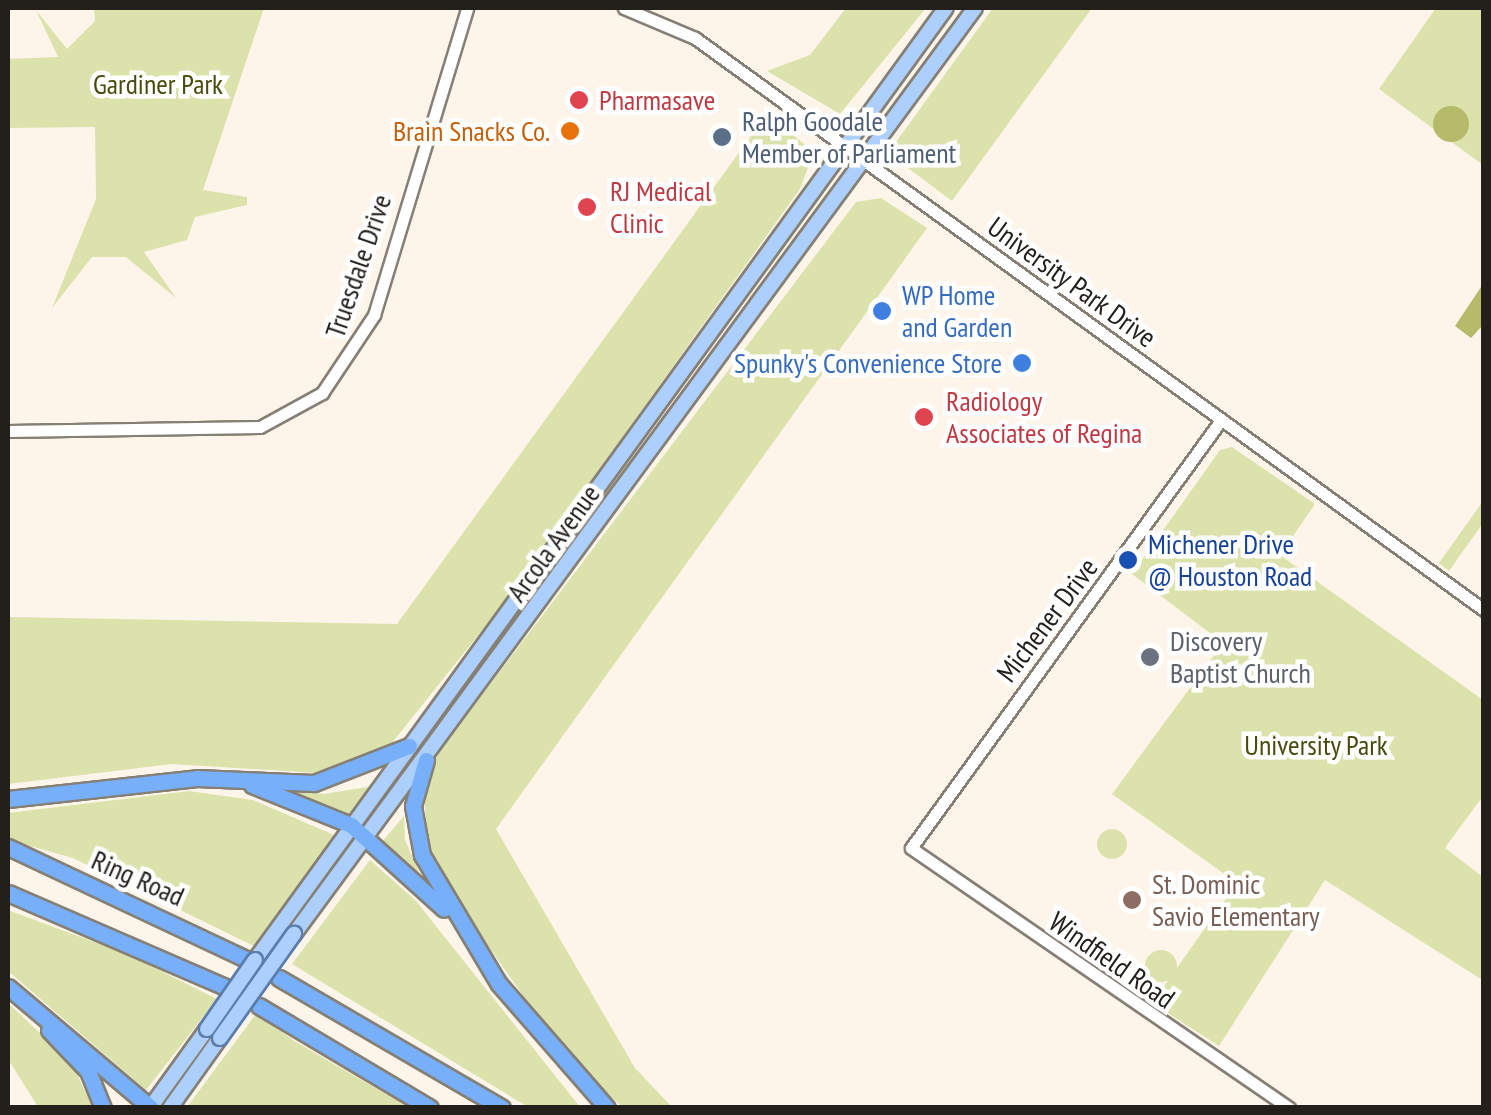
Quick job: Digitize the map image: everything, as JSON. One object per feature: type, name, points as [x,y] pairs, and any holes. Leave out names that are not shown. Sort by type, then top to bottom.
[{"type":"highway","points":[[8,798],[238,780],[348,776],[409,746]]},
{"type":"highway","points":[[426,760],[414,828],[460,927]]},
{"type":"highway","points":[[238,780],[350,825],[367,836],[460,927],[608,1108]]},
{"type":"highway","name":"Ring Road","points":[[8,847],[246,959]]},
{"type":"highway","points":[[8,892],[225,987]]},
{"type":"highway","points":[[279,978],[502,1108]]},
{"type":"highway","points":[[8,987],[151,1107]]},
{"type":"highway","points":[[8,987],[88,1071],[103,1108]]},
{"type":"highway","points":[[259,1006],[430,1108]]},
{"type":"main road","name":"Arcola Avenue","points":[[170,1108],[214,1034],[287,930],[350,825],[946,8]]},
{"type":"main road","name":"Arcola Avenue","points":[[287,930],[426,760],[976,8]]},
{"type":"main road","name":"Arcola Avenue","points":[[151,1107],[214,1034]]},
{"type":"street","name":"Truesdale Drive","points":[[8,432],[260,427],[322,393],[374,315],[467,8]]},
{"type":"street","name":"University Park Drive","points":[[624,8],[695,38],[1484,610]]},
{"type":"street","name":"Michener Drive","points":[[911,848],[1221,420]]},
{"type":"street","name":"Windfield Road","points":[[911,848],[1289,1108]]},
{"type":"green space","name":"Gardiner Park","points":[[94,8],[264,8],[203,190],[247,197],[247,205],[195,217],[187,240],[144,252],[176,298],[126,257],[92,257],[52,308],[96,199],[95,127],[8,128],[8,59],[58,57],[36,10],[67,49],[95,21]]},
{"type":"green space","points":[[846,8],[926,8],[840,114],[767,71],[810,55]]},
{"type":"green space","points":[[993,8],[1092,8],[952,201],[888,153]]},
{"type":"green space","points":[[1436,8],[1483,8],[1483,165],[1379,89]]},
{"type":"green space","points":[[1451,106],[1464,111],[1469,124],[1464,137],[1451,142],[1438,137],[1433,124],[1438,111]]},
{"type":"green space","points":[[767,114],[814,152],[800,189],[503,604],[392,743],[333,774],[172,764],[8,784],[8,617],[397,624]]},
{"type":"green space","points":[[881,198],[927,228],[496,829],[635,1068],[672,1107],[622,1107],[556,1043],[445,884],[427,840],[424,789],[438,753],[856,202]]},
{"type":"green space","points":[[1483,284],[1483,325],[1471,338],[1455,326]]},
{"type":"green space","name":"University Park","points":[[1232,447],[1315,504],[1280,555],[1483,700],[1483,796],[1445,848],[1483,877],[1484,981],[1325,880],[1219,1046],[1152,1003],[1237,883],[1112,794],[1223,643],[1132,574],[1220,450]]},
{"type":"green space","points":[[1483,501],[1483,523],[1449,571],[1439,563]]},
{"type":"green space","points":[[373,786],[347,821],[288,790],[324,794]]},
{"type":"green space","points":[[189,791],[253,800],[334,835],[256,947],[73,858],[8,840],[8,813]]},
{"type":"green space","points":[[404,816],[405,840],[419,872],[380,844]]},
{"type":"green space","points":[[1112,829],[1123,833],[1127,844],[1123,855],[1112,859],[1101,855],[1097,844],[1101,833]]},
{"type":"green space","points":[[370,860],[416,901],[580,1107],[528,1107],[292,964]]},
{"type":"green space","points":[[8,910],[129,955],[217,999],[146,1090],[8,971]]},
{"type":"green space","points":[[1161,950],[1172,955],[1177,966],[1172,977],[1161,982],[1150,977],[1145,966],[1150,955]]},
{"type":"green space","points":[[8,1003],[71,1062],[93,1107],[38,1107],[8,1059]]},
{"type":"green space","points":[[256,1014],[296,1042],[408,1107],[187,1107]]},
{"type":"place","name":"Pharmasave","points":[[579,100]]},
{"type":"place","name":"Brain Snacks Co.","points":[[570,131]]},
{"type":"place","name":"Ralph Goodale Member of Parliament","points":[[722,137]]},
{"type":"place","name":"RJ Medical Clinic","points":[[587,207]]},
{"type":"place","name":"WP Home and Garden","points":[[882,311]]},
{"type":"place","name":"Spunky's Convenience Store","points":[[1022,363]]},
{"type":"place","name":"Radiology Associates of Regina","points":[[924,417]]},
{"type":"place","name":"Michener Drive @ Houston Road","points":[[1128,560]]},
{"type":"place","name":"Discovery Baptist Church","points":[[1150,657]]},
{"type":"place","name":"St. Dominic Savio Elementary","points":[[1132,900]]}]
